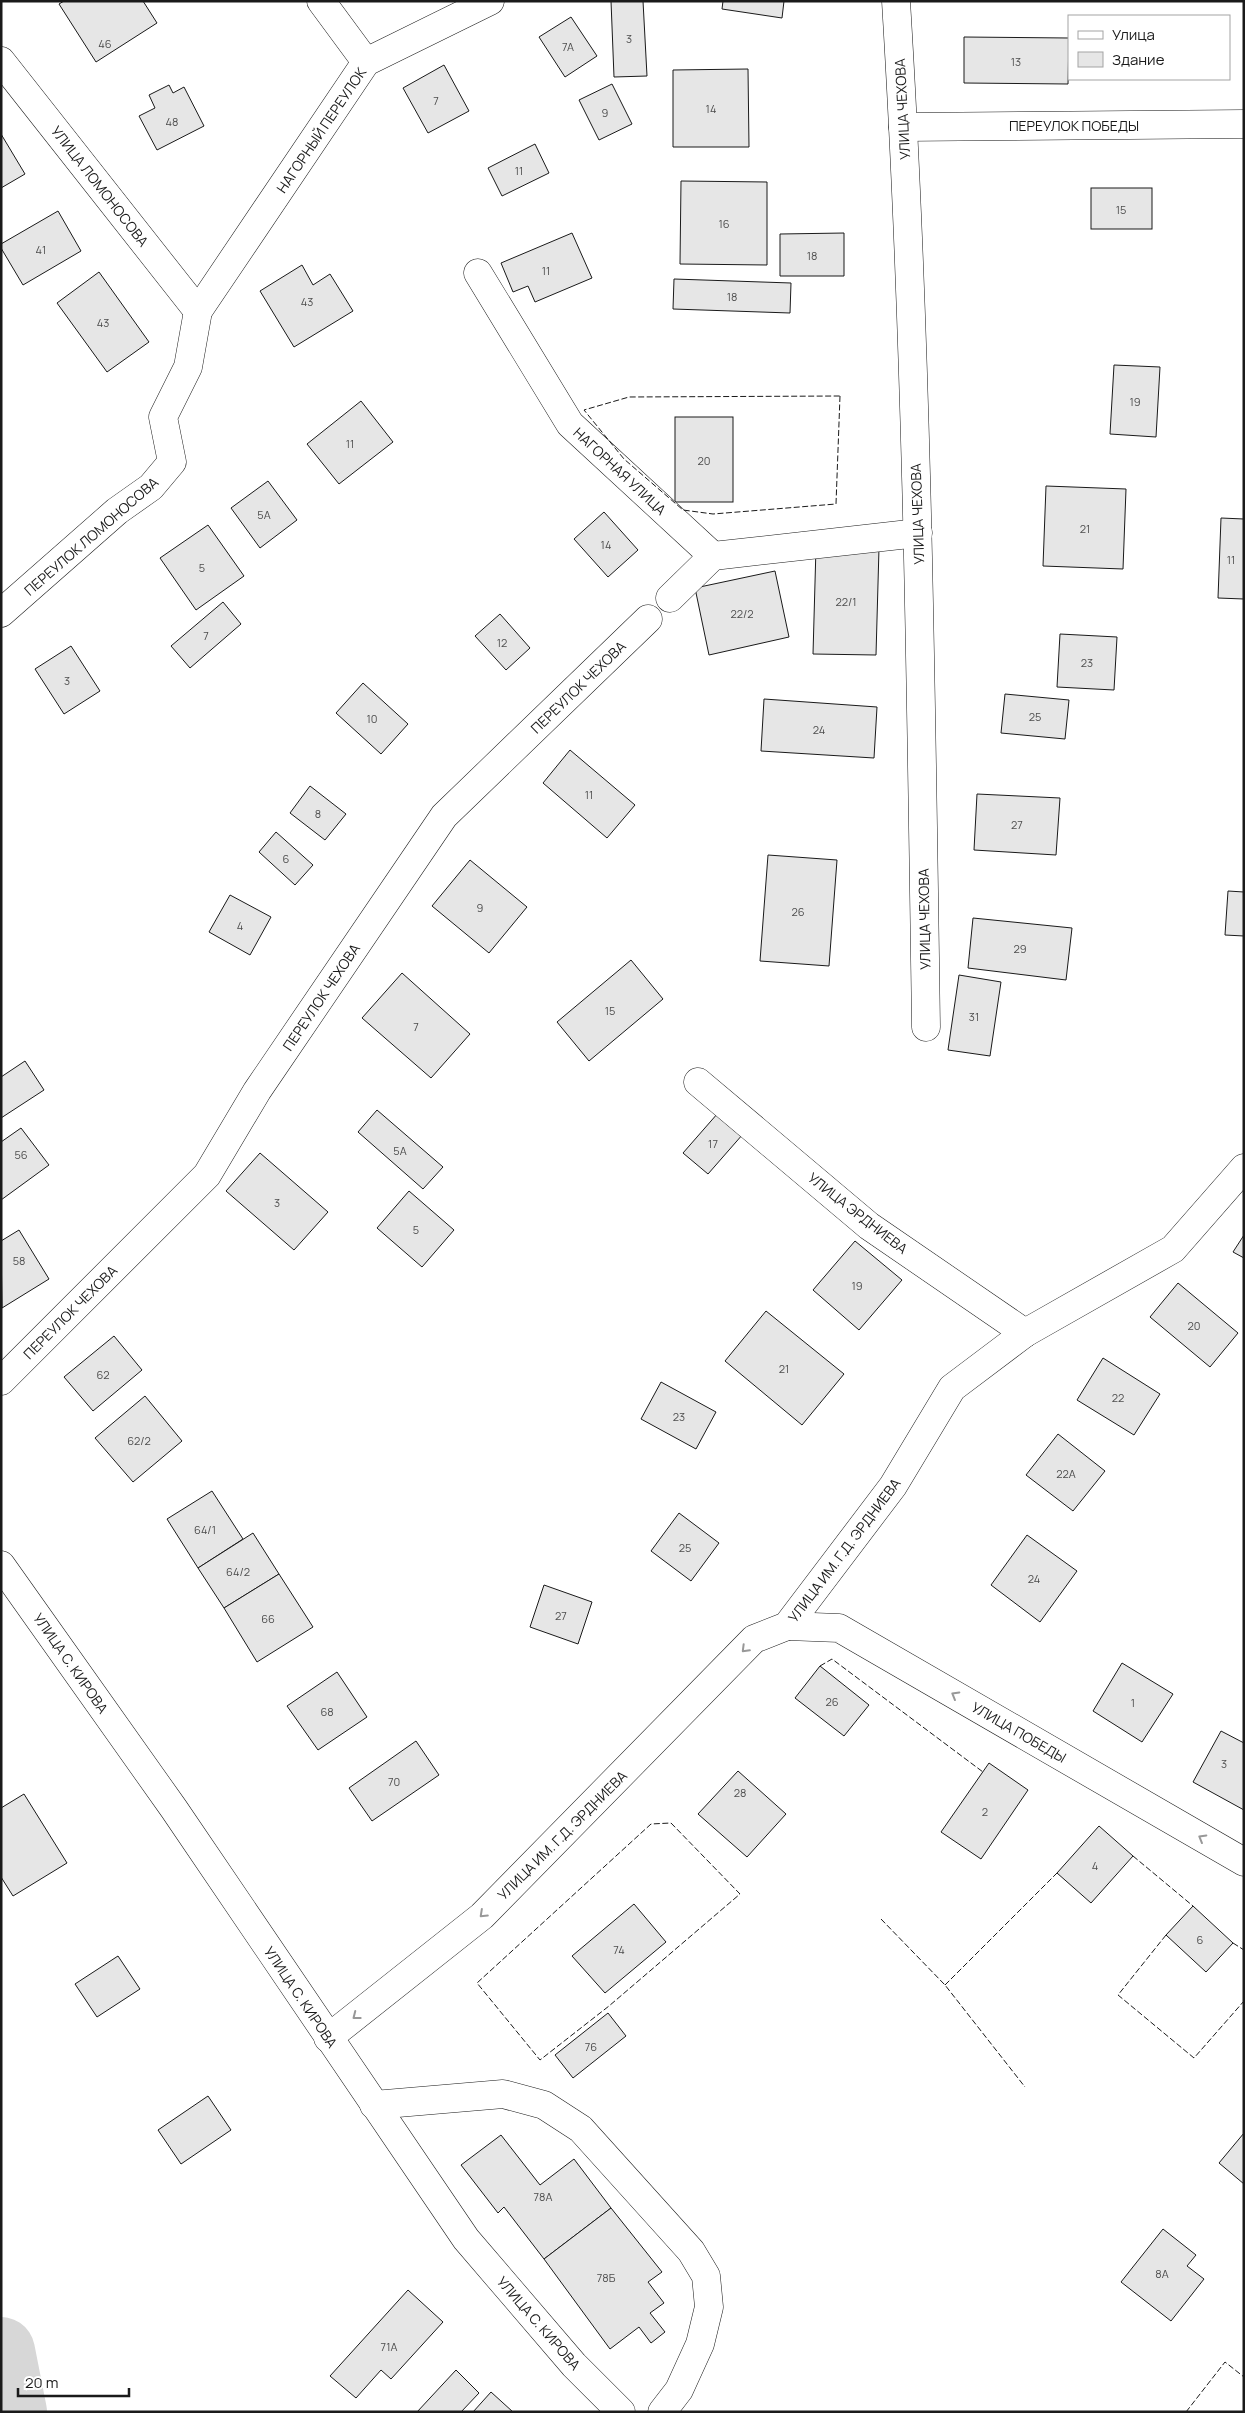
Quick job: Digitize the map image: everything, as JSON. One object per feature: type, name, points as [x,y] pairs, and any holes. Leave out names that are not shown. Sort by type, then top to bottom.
[{"type":"street","points":[[321,1],[366,62]]},
{"type":"street","name":"НАГОРНЫЙ ПЕРЕУЛОК","points":[[198,311],[366,62],[490,1]]},
{"type":"street","name":"УЛИЦА ЧЕХОВА","points":[[896,1],[903,127],[918,533],[926,1027]]},
{"type":"street","name":"УЛИЦА ЛОМОНОСОВА","points":[[1,61],[198,311]]},
{"type":"street","name":"ПЕРЕУЛОК ПОБЕДЫ","points":[[903,127],[1244,124]]},
{"type":"street","name":"НАГОРНАЯ УЛИЦА","points":[[478,273],[570,424],[713,556]]},
{"type":"street","name":"ПЕРЕУЛОК ЛОМОНОСОВА","points":[[1,613],[117,511],[151,487],[172,462],[164,417],[188,367],[198,311]]},
{"type":"street","points":[[670,598],[713,556],[918,533]]},
{"type":"street","name":"ПЕРЕУЛОК ЧЕХОВА","points":[[1,1381],[207,1175],[257,1091],[444,816],[648,619]]},
{"type":"street","name":"УЛИЦА ЭРДНИЕВА","points":[[698,1082],[869,1226],[1026,1333]]},
{"type":"street","name":"УЛИЦА ИМ. Г.Д. ЭРДНИЕВА","points":[[328,2038],[482,1916],[754,1639],[787,1626],[894,1486],[952,1388],[1026,1333],[1173,1249],[1244,1168]]},
{"type":"street","name":"УЛИЦА С. КИРОВА","points":[[1,1564],[174,1809],[466,2239],[574,2365],[621,2412]]},
{"type":"street","name":"УЛИЦА ПОБЕДЫ","points":[[787,1626],[839,1628],[1244,1862]]},
{"type":"street","points":[[374,2104],[503,2094],[544,2105],[581,2129],[691,2251],[706,2276],[709,2307],[700,2344],[679,2390],[662,2412]]},
{"type":"building","points":[[64,1],[143,1],[157,23],[96,62],[59,4]]},
{"type":"building","points":[[611,1],[643,1],[647,76],[614,77]]},
{"type":"building","points":[[723,1],[784,1],[782,18],[722,9]]},
{"type":"building","points":[[571,17],[597,56],[565,77],[539,37]]},
{"type":"building","points":[[964,37],[1068,38],[1068,84],[964,83]]},
{"type":"building","points":[[444,65],[469,111],[428,133],[403,88]]},
{"type":"building","points":[[748,69],[749,147],[673,147],[673,70]]},
{"type":"building","points":[[612,84],[632,124],[599,140],[579,100]]},
{"type":"building","points":[[169,85],[173,93],[184,87],[204,126],[157,150],[139,116],[155,108],[149,95]]},
{"type":"building","points":[[1,134],[25,174],[1,188]]},
{"type":"building","points":[[535,144],[549,173],[502,196],[488,168]]},
{"type":"building","points":[[681,181],[767,182],[767,265],[680,264]]},
{"type":"building","points":[[1091,188],[1152,188],[1152,229],[1091,229]]},
{"type":"building","points":[[58,211],[81,251],[23,285],[1,248],[1,244]]},
{"type":"building","points":[[572,233],[592,278],[535,302],[528,286],[513,292],[501,263]]},
{"type":"building","points":[[844,233],[844,276],[780,276],[780,234]]},
{"type":"building","points":[[302,265],[313,285],[330,274],[353,311],[294,347],[260,291]]},
{"type":"building","points":[[99,272],[149,342],[107,372],[57,303]]},
{"type":"building","points":[[674,279],[791,283],[790,313],[673,309]]},
{"type":"building","points":[[1114,365],[1160,367],[1156,437],[1110,434]]},
{"type":"building","points":[[361,401],[393,442],[339,484],[307,444]]},
{"type":"building","points":[[675,417],[733,417],[733,502],[675,502]]},
{"type":"building","points":[[268,481],[297,520],[260,548],[231,508]]},
{"type":"building","points":[[1046,486],[1126,489],[1123,569],[1043,566]]},
{"type":"building","points":[[604,512],[638,550],[608,577],[574,539]]},
{"type":"building","points":[[1221,518],[1244,519],[1244,599],[1218,598]]},
{"type":"building","points":[[208,525],[244,576],[196,610],[160,558]]},
{"type":"building","points":[[816,547],[879,548],[876,655],[813,654]]},
{"type":"building","points":[[775,571],[789,637],[709,655],[695,588]]},
{"type":"building","points":[[223,602],[241,624],[190,668],[171,646]]},
{"type":"building","points":[[500,614],[530,648],[506,670],[475,636]]},
{"type":"building","points":[[1060,634],[1117,637],[1114,690],[1057,687]]},
{"type":"building","points":[[71,646],[100,691],[64,714],[35,669]]},
{"type":"building","points":[[363,683],[408,724],[381,754],[336,713]]},
{"type":"building","points":[[1005,694],[1069,700],[1065,739],[1001,733]]},
{"type":"building","points":[[764,699],[877,707],[874,758],[761,751]]},
{"type":"building","points":[[570,750],[635,805],[607,838],[543,783]]},
{"type":"building","points":[[310,786],[346,814],[325,840],[290,813]]},
{"type":"building","points":[[977,794],[1060,798],[1056,855],[974,850]]},
{"type":"building","points":[[276,832],[313,865],[295,885],[259,852]]},
{"type":"building","points":[[768,855],[837,860],[829,966],[760,961]]},
{"type":"building","points":[[470,860],[527,907],[489,953],[432,906]]},
{"type":"building","points":[[1228,891],[1244,892],[1244,936],[1225,935]]},
{"type":"building","points":[[230,895],[271,917],[250,955],[209,932]]},
{"type":"building","points":[[973,918],[1072,928],[1066,980],[968,968]]},
{"type":"building","points":[[631,960],[663,999],[589,1061],[557,1022]]},
{"type":"building","points":[[402,973],[470,1034],[431,1078],[362,1018]]},
{"type":"building","points":[[959,975],[1001,982],[990,1056],[948,1050]]},
{"type":"building","points":[[25,1061],[44,1090],[1,1118],[1,1077]]},
{"type":"building","points":[[377,1110],[443,1167],[423,1189],[358,1132]]},
{"type":"building","points":[[718,1113],[743,1134],[708,1174],[683,1153]]},
{"type":"building","points":[[21,1128],[49,1165],[1,1200],[1,1142]]},
{"type":"building","points":[[260,1153],[328,1212],[294,1250],[226,1191]]},
{"type":"building","points":[[409,1191],[454,1230],[422,1267],[377,1228]]},
{"type":"building","points":[[19,1230],[49,1279],[2,1308],[1,1241]]},
{"type":"building","points":[[1244,1235],[1244,1258],[1233,1252]]},
{"type":"building","points":[[855,1241],[902,1280],[859,1330],[813,1290]]},
{"type":"building","points":[[1178,1283],[1238,1333],[1210,1367],[1150,1317]]},
{"type":"building","points":[[766,1311],[844,1374],[802,1425],[725,1361]]},
{"type":"building","points":[[114,1336],[142,1370],[93,1411],[64,1377]]},
{"type":"building","points":[[1103,1358],[1160,1394],[1134,1435],[1077,1400]]},
{"type":"building","points":[[661,1382],[716,1412],[696,1449],[641,1419]]},
{"type":"building","points":[[145,1396],[182,1441],[133,1482],[95,1438]]},
{"type":"building","points":[[1058,1434],[1105,1471],[1073,1511],[1026,1475]]},
{"type":"building","points":[[212,1491],[243,1539],[198,1568],[167,1519]]},
{"type":"building","points":[[679,1513],[719,1543],[691,1581],[651,1551]]},
{"type":"building","points":[[253,1533],[279,1574],[224,1608],[198,1568]]},
{"type":"building","points":[[1027,1535],[1077,1571],[1040,1622],[991,1585]]},
{"type":"building","points":[[279,1574],[313,1627],[257,1662],[224,1608]]},
{"type":"building","points":[[544,1585],[592,1602],[578,1644],[530,1627]]},
{"type":"building","points":[[1122,1663],[1173,1694],[1142,1742],[1093,1711]]},
{"type":"building","points":[[820,1666],[869,1705],[844,1736],[795,1698]]},
{"type":"building","points":[[337,1672],[367,1717],[318,1750],[287,1706]]},
{"type":"building","points":[[1221,1731],[1244,1743],[1244,1810],[1193,1782]]},
{"type":"building","points":[[416,1741],[439,1775],[372,1821],[349,1788]]},
{"type":"building","points":[[989,1763],[1028,1790],[981,1859],[941,1832]]},
{"type":"building","points":[[738,1771],[786,1814],[747,1857],[698,1814]]},
{"type":"building","points":[[24,1794],[67,1863],[13,1896],[1,1877],[1,1808]]},
{"type":"building","points":[[1099,1826],[1133,1856],[1091,1903],[1057,1873]]},
{"type":"building","points":[[634,1904],[666,1942],[605,1993],[572,1956]]},
{"type":"building","points":[[1193,1906],[1233,1943],[1206,1972],[1166,1935]]},
{"type":"building","points":[[118,1956],[140,1989],[97,2017],[75,1984]]},
{"type":"building","points":[[608,2013],[626,2036],[573,2078],[555,2055]]},
{"type":"building","points":[[208,2096],[231,2130],[181,2164],[158,2130]]},
{"type":"building","points":[[1244,2133],[1244,2184],[1219,2163]]},
{"type":"building","points":[[501,2135],[540,2185],[574,2159],[611,2208],[544,2259],[504,2207],[498,2213],[461,2165]]},
{"type":"building","points":[[611,2208],[662,2272],[648,2282],[664,2303],[650,2313],[665,2332],[651,2343],[639,2327],[610,2349],[544,2259]]},
{"type":"building","points":[[1163,2229],[1196,2255],[1187,2266],[1204,2279],[1171,2321],[1121,2282]]},
{"type":"building","points":[[408,2290],[443,2322],[391,2379],[381,2370],[356,2398],[330,2376]]},
{"type":"building","points":[[456,2370],[479,2393],[461,2412],[417,2412]]},
{"type":"building","points":[[491,2392],[513,2412],[473,2412]]},
{"type":"waterway","points":[[1,2351],[13,2412]]},
{"type":"fence","points":[[840,396],[836,504],[713,514],[683,510],[624,459],[584,410],[629,397],[840,396]]},
{"type":"fence","points":[[820,1666],[832,1659],[983,1772]]},
{"type":"fence","points":[[671,1823],[740,1894],[609,2006],[540,2060],[477,1983],[651,1824],[671,1823]]},
{"type":"fence","points":[[1133,1856],[1193,1906]]},
{"type":"fence","points":[[945,1985],[1057,1873]]},
{"type":"fence","points":[[881,1919],[945,1985],[1025,2087]]},
{"type":"fence","points":[[1166,1935],[1118,1995],[1194,2058],[1244,2001]]},
{"type":"fence","points":[[1233,1943],[1244,1950]]},
{"type":"fence","points":[[1186,2412],[1225,2362],[1244,2377]]}]
